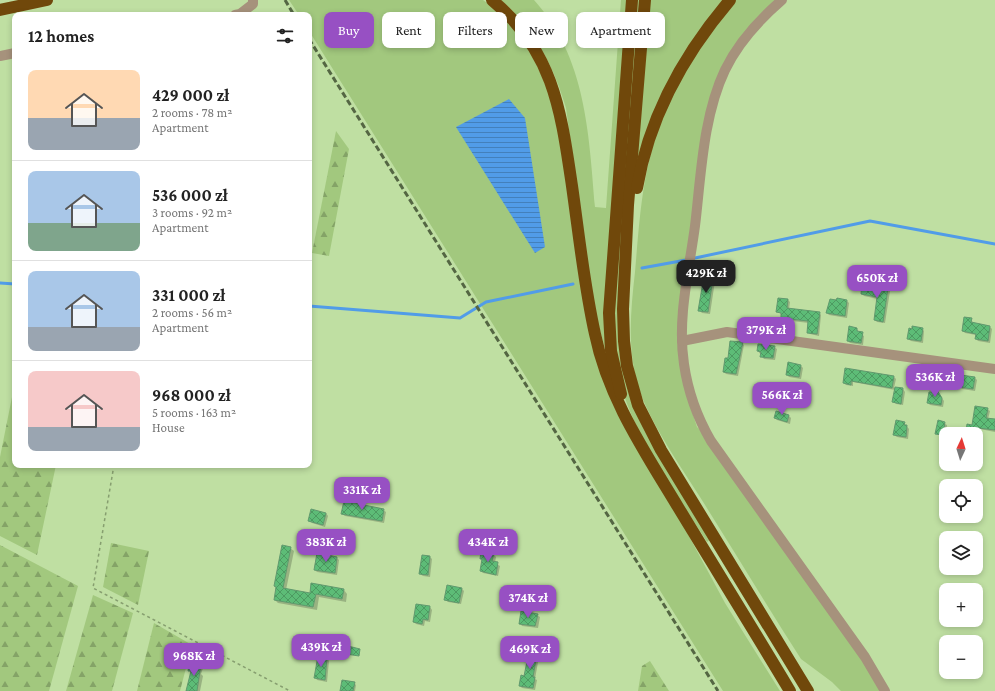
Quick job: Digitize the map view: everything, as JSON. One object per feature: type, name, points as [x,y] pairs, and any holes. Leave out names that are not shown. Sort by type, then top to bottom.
[{"type":"highway","points":[[0,10],[47,0]]},
{"type":"highway","points":[[492,0],[519,27],[533,46],[545,67],[557,100],[565,137],[595,334],[612,390],[631,426],[790,691]]},
{"type":"highway","points":[[631,426],[613,366],[609,313],[632,0]]},
{"type":"highway","points":[[645,0],[628,204],[624,341],[627,366],[638,405],[662,450],[808,691]]},
{"type":"highway","points":[[627,254],[639,175],[645,151],[666,95],[693,48],[730,0]]},
{"type":"street","points":[[242,12],[248,9],[253,4],[253,0]]},
{"type":"street","points":[[782,0],[769,12],[738,48],[725,70],[711,109],[682,322],[685,373],[698,419],[725,462],[865,657],[885,691]]},
{"type":"street","points":[[0,56],[12,54]]},
{"type":"street","points":[[682,341],[727,332],[995,369]]},
{"type":"path","points":[[113,468],[93,588],[290,691]]},
{"type":"green space","points":[[289,0],[483,0],[498,12],[443,12],[443,48],[507,48],[507,21],[515,31],[515,48],[527,48],[544,82],[556,115],[588,327],[684,527],[725,603],[780,691],[723,691],[312,36],[312,12],[297,12]]},
{"type":"green space","points":[[501,0],[534,0],[543,12],[515,12],[515,13]]},
{"type":"green space","points":[[621,0],[627,0],[626,12],[620,12]]},
{"type":"green space","points":[[636,0],[640,0],[639,12],[635,12]]},
{"type":"green space","points":[[649,0],[724,0],[646,136],[636,161],[645,48],[665,48],[665,12],[648,12]]},
{"type":"green space","points":[[736,0],[778,0],[721,68],[679,328],[688,399],[697,427],[704,433],[868,666],[882,691],[841,691],[832,682],[801,659],[663,439],[644,402],[634,371],[631,338],[632,305],[643,196],[647,170],[653,147],[660,124],[680,79],[706,37]]},
{"type":"green space","points":[[566,48],[575,71],[587,124],[595,207],[606,208],[618,48],[623,48],[605,298],[608,360],[593,304],[566,108],[555,77],[541,49]]},
{"type":"green space","points":[[632,48],[637,48],[618,322],[619,350],[623,371],[711,539],[707,542],[660,469],[639,430],[623,392],[617,369],[614,345],[614,273]]},
{"type":"green space","points":[[336,131],[349,149],[329,256],[312,253]]},
{"type":"green space","points":[[12,397],[12,468],[55,468],[37,555],[0,536],[0,457]]},
{"type":"green space","points":[[111,543],[149,551],[138,605],[103,587]]},
{"type":"green space","points":[[0,545],[78,586],[49,691],[0,691]]},
{"type":"green space","points":[[93,595],[133,613],[112,691],[66,691]]},
{"type":"green space","points":[[154,623],[192,645],[180,691],[137,691]]},
{"type":"green space","points":[[650,661],[669,691],[638,691],[642,666]]},
{"type":"water","points":[[509,99],[525,118],[545,247],[535,253],[456,127]]},
{"type":"building","points":[[704,276],[713,278],[708,312],[698,311]]},
{"type":"building","points":[[862,284],[888,288],[883,322],[874,320],[877,297],[861,294]]},
{"type":"building","points":[[778,298],[788,299],[787,308],[820,312],[817,334],[807,333],[808,321],[781,318],[781,313],[776,312]]},
{"type":"building","points":[[837,298],[847,300],[845,316],[826,313],[830,299],[836,300]]},
{"type":"building","points":[[964,317],[972,318],[971,322],[990,326],[988,341],[975,339],[976,334],[962,331]]},
{"type":"building","points":[[849,326],[857,328],[857,331],[863,332],[861,343],[847,341]]},
{"type":"building","points":[[912,326],[923,328],[921,341],[907,339],[909,328],[912,329]]},
{"type":"building","points":[[730,341],[743,342],[736,374],[723,372],[725,358],[728,358]]},
{"type":"building","points":[[758,344],[775,346],[773,358],[760,357],[761,352],[757,351]]},
{"type":"building","points":[[788,362],[801,365],[799,377],[786,375]]},
{"type":"building","points":[[845,368],[894,376],[892,388],[851,381],[851,385],[843,383]]},
{"type":"building","points":[[961,375],[975,377],[973,389],[959,387]]},
{"type":"building","points":[[895,387],[903,388],[901,404],[892,402]]},
{"type":"building","points":[[937,390],[942,398],[941,405],[927,403],[929,392]]},
{"type":"building","points":[[975,406],[988,408],[986,418],[995,419],[995,430],[983,429],[983,427],[967,427],[967,424],[972,425]]},
{"type":"building","points":[[776,411],[789,415],[787,422],[774,418]]},
{"type":"building","points":[[896,420],[905,422],[904,425],[907,425],[906,437],[893,435]]},
{"type":"building","points":[[938,420],[945,422],[944,427],[939,427],[939,434],[935,434]]},
{"type":"building","points":[[344,501],[384,509],[382,521],[341,514]]},
{"type":"building","points":[[311,509],[326,513],[323,525],[308,521]]},
{"type":"building","points":[[282,545],[291,547],[283,588],[310,593],[311,583],[344,589],[342,599],[316,594],[313,607],[274,600],[276,587],[274,586]]},
{"type":"building","points":[[481,551],[494,553],[492,561],[498,562],[496,575],[480,571],[482,559],[480,559]]},
{"type":"building","points":[[317,553],[337,557],[335,573],[314,570]]},
{"type":"building","points":[[422,555],[430,556],[428,575],[419,574]]},
{"type":"building","points":[[447,585],[462,588],[459,603],[444,600]]},
{"type":"building","points":[[416,604],[430,606],[428,620],[423,619],[422,624],[413,622]]},
{"type":"building","points":[[521,611],[538,614],[535,626],[519,624]]},
{"type":"building","points":[[348,646],[360,649],[359,656],[346,654]]},
{"type":"building","points":[[530,647],[538,648],[533,677],[535,677],[533,688],[519,686],[521,675],[524,676]]},
{"type":"building","points":[[318,656],[327,658],[325,680],[314,678]]},
{"type":"building","points":[[190,662],[201,664],[197,691],[186,691],[191,671],[188,671]]},
{"type":"building","points":[[342,680],[355,682],[353,691],[340,691]]},
{"type":"waterway","points":[[695,258],[870,221],[995,244]]},
{"type":"waterway","points":[[642,268],[686,260]]},
{"type":"waterway","points":[[0,283],[12,284]]},
{"type":"waterway","points":[[312,306],[460,318],[486,302],[573,284]]},
{"type":"railway","points":[[285,0],[292,12]]},
{"type":"railway","points":[[312,44],[718,691]]}]
